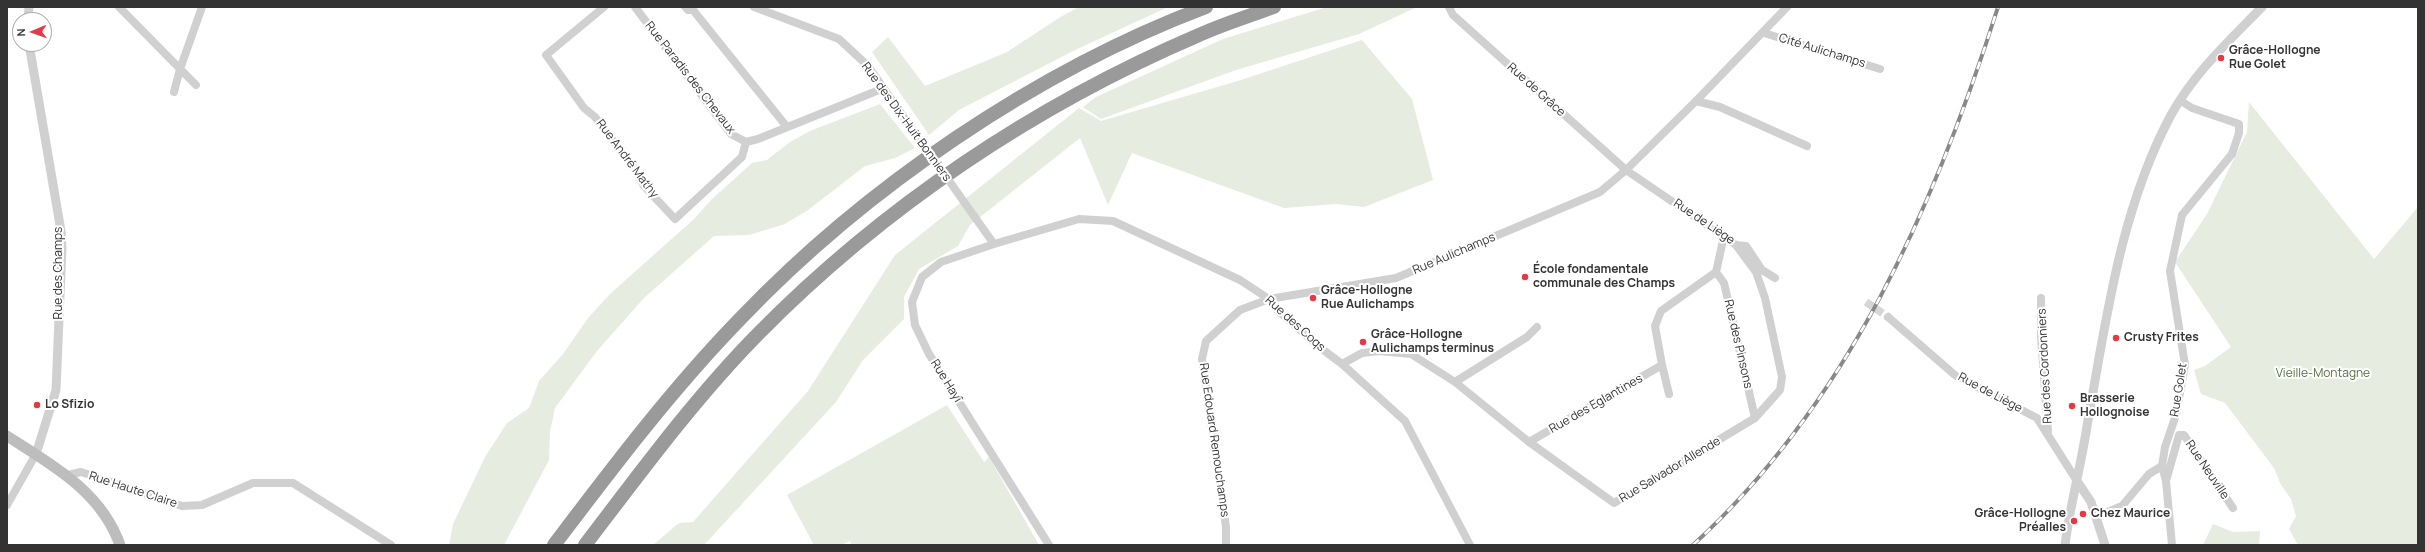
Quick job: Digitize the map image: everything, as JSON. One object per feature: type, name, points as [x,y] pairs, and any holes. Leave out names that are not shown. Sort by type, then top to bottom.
[{"type":"highway","points":[[554,545],[615,464],[678,386],[740,318],[805,256],[875,196],[1024,96],[1106,51],[1206,7]]},
{"type":"highway","points":[[585,545],[696,402],[752,340],[820,274],[890,216],[1036,116],[1116,73],[1193,38],[1274,7]]},
{"type":"main road","points":[[7,436],[68,475],[86,492],[104,513],[120,545]]},
{"type":"street","points":[[119,7],[196,85]]},
{"type":"street","points":[[174,92],[180,69],[202,7]]},
{"type":"street","name":"Rue André Mathy","points":[[604,7],[546,55],[584,108],[595,117],[634,168],[644,186],[675,219],[742,157],[746,142]]},
{"type":"street","name":"Rue Paradis des Chevaux","points":[[634,7],[731,134],[746,142],[787,128],[884,88]]},
{"type":"street","points":[[686,7],[693,10],[787,128]]},
{"type":"street","name":"Rue des Dix-Huit Bonniers","points":[[754,7],[839,39],[868,66],[994,244]]},
{"type":"street","name":"Rue de Grâce","points":[[1449,7],[1453,15],[1626,170]]},
{"type":"street","name":"Cité Aulichamps","points":[[1626,170],[1764,33],[1787,7]]},
{"type":"street","points":[[2065,545],[2070,509],[2078,481],[2114,281],[2127,225],[2155,148],[2172,114],[2198,74],[2262,7]]},
{"type":"street","name":"Cité Aulichamps","points":[[1764,33],[1880,69]]},
{"type":"street","name":"Rue des Champs","points":[[30,52],[61,231],[62,248],[56,390],[36,454]]},
{"type":"street","points":[[1696,101],[1720,107],[1807,146]]},
{"type":"street","name":"Rue Golet","points":[[2172,545],[2166,481],[2162,466],[2165,447],[2176,415],[2185,365],[2170,271],[2182,215],[2232,154],[2240,133],[2239,124],[2192,108],[2181,101]]},
{"type":"street","name":"Rue de Liège","points":[[1626,170],[1736,245],[1746,246],[1762,270],[1775,278]]},
{"type":"street","name":"Rue Aulichamps","points":[[1269,299],[1396,278],[1600,192],[1626,170]]},
{"type":"street","name":"Rue des Coqs","points":[[994,244],[1079,219],[1113,221],[1234,277],[1269,299],[1276,308],[1318,346],[1342,364],[1405,421],[1470,545]]},
{"type":"street","points":[[1669,394],[1655,326],[1661,311],[1716,272],[1724,236]]},
{"type":"street","name":"Rue Hayî","points":[[994,244],[941,262],[922,277],[912,302],[914,325],[929,354],[1049,545]]},
{"type":"street","name":"Rue Salvador Allende","points":[[1342,364],[1362,353],[1379,351],[1411,354],[1455,382],[1529,442],[1614,503],[1755,418],[1780,390],[1782,377],[1765,298],[1756,272],[1736,245]]},
{"type":"street","name":"Rue des Pinsons","points":[[1716,272],[1724,284],[1755,418]]},
{"type":"street","name":"Rue des Cordonniers","points":[[2041,298],[2041,337],[2049,435]]},
{"type":"street","name":"Rue Edouard Remouchamps","points":[[1226,545],[1226,527],[1202,359],[1206,341],[1222,325],[1240,310],[1269,299]]},
{"type":"street","name":"Rue de Liège","points":[[1888,317],[1956,376],[2036,418],[2049,435],[2078,481]]},
{"type":"street","points":[[1455,382],[1527,338],[1537,327]]},
{"type":"street","name":"Rue des Eglantines","points":[[1529,442],[1662,365]]},
{"type":"street","name":"Rue Neuville","points":[[2166,481],[2179,435],[2184,435],[2233,508]]},
{"type":"street","points":[[7,505],[36,454]]},
{"type":"street","points":[[2096,517],[2122,506],[2149,474],[2162,466]]},
{"type":"street","name":"Rue Haute Claire","points":[[68,475],[81,472],[182,506],[202,505],[253,483],[293,483],[391,545]]},
{"type":"street","points":[[2078,481],[2091,502],[2105,545]]},
{"type":"green space","points":[[1079,7],[1168,7],[1073,51],[959,110],[929,135],[872,52],[888,37],[925,86],[1007,52],[1062,16]]},
{"type":"green space","points":[[1327,7],[1417,7],[1359,34],[1236,70],[1101,119],[1083,107],[1096,97],[1223,39]]},
{"type":"green space","points":[[1362,40],[1412,99],[1433,180],[1364,207],[1336,204],[1284,208],[1132,153],[1108,205],[1080,138],[970,225],[958,246],[919,269],[904,297],[904,319],[863,360],[836,402],[704,545],[653,545],[679,523],[693,522],[808,391],[895,255],[1079,108],[1101,121],[1241,80]]},
{"type":"green space","name":"Vieille-Montagne","points":[[2249,102],[2374,259],[2418,207],[2418,545],[2298,545],[2289,529],[2296,516],[2291,499],[2281,485],[2274,468],[2225,403],[2201,394],[2194,370],[2205,366],[2231,347],[2175,262],[2207,214],[2247,132]]},
{"type":"green space","points":[[880,104],[915,148],[895,158],[865,166],[808,210],[785,224],[749,235],[714,236],[644,298],[597,351],[555,408],[550,432],[549,460],[504,545],[449,545],[453,524],[485,457],[507,423],[529,408],[539,381],[563,354],[588,318],[611,293],[694,219],[712,199],[752,163],[767,160],[790,142],[810,131]]},
{"type":"green space","points":[[947,405],[984,462],[989,457],[1039,545],[852,545],[850,541],[841,545],[814,545],[787,495]]},
{"type":"green space","points":[[2213,524],[2233,532],[2260,531],[2259,545],[2203,545]]},
{"type":"tunnel","points":[[1866,302],[1888,317]]},
{"type":"railway","points":[[1693,545],[1748,489],[1798,428],[1841,364],[1880,297],[1915,227],[1946,154],[1998,7]]},
{"type":"place","name":"Grâce-Hollogne Rue Golet","points":[[2221,58]]},
{"type":"place","name":"École fondamentale communale des Champs","points":[[1525,277]]},
{"type":"place","name":"Grâce-Hollogne Rue Aulichamps","points":[[1313,298]]},
{"type":"place","name":"Crusty Frites","points":[[2116,338]]},
{"type":"place","name":"Grâce-Hollogne Aulichamps terminus","points":[[1363,342]]},
{"type":"place","name":"Lo Sfizio","points":[[37,405]]},
{"type":"place","name":"Brasserie Hollognoise","points":[[2072,406]]},
{"type":"place","name":"Chez Maurice","points":[[2083,514]]},
{"type":"place","name":"Grâce-Hollogne Préalles","points":[[2074,521]]}]
